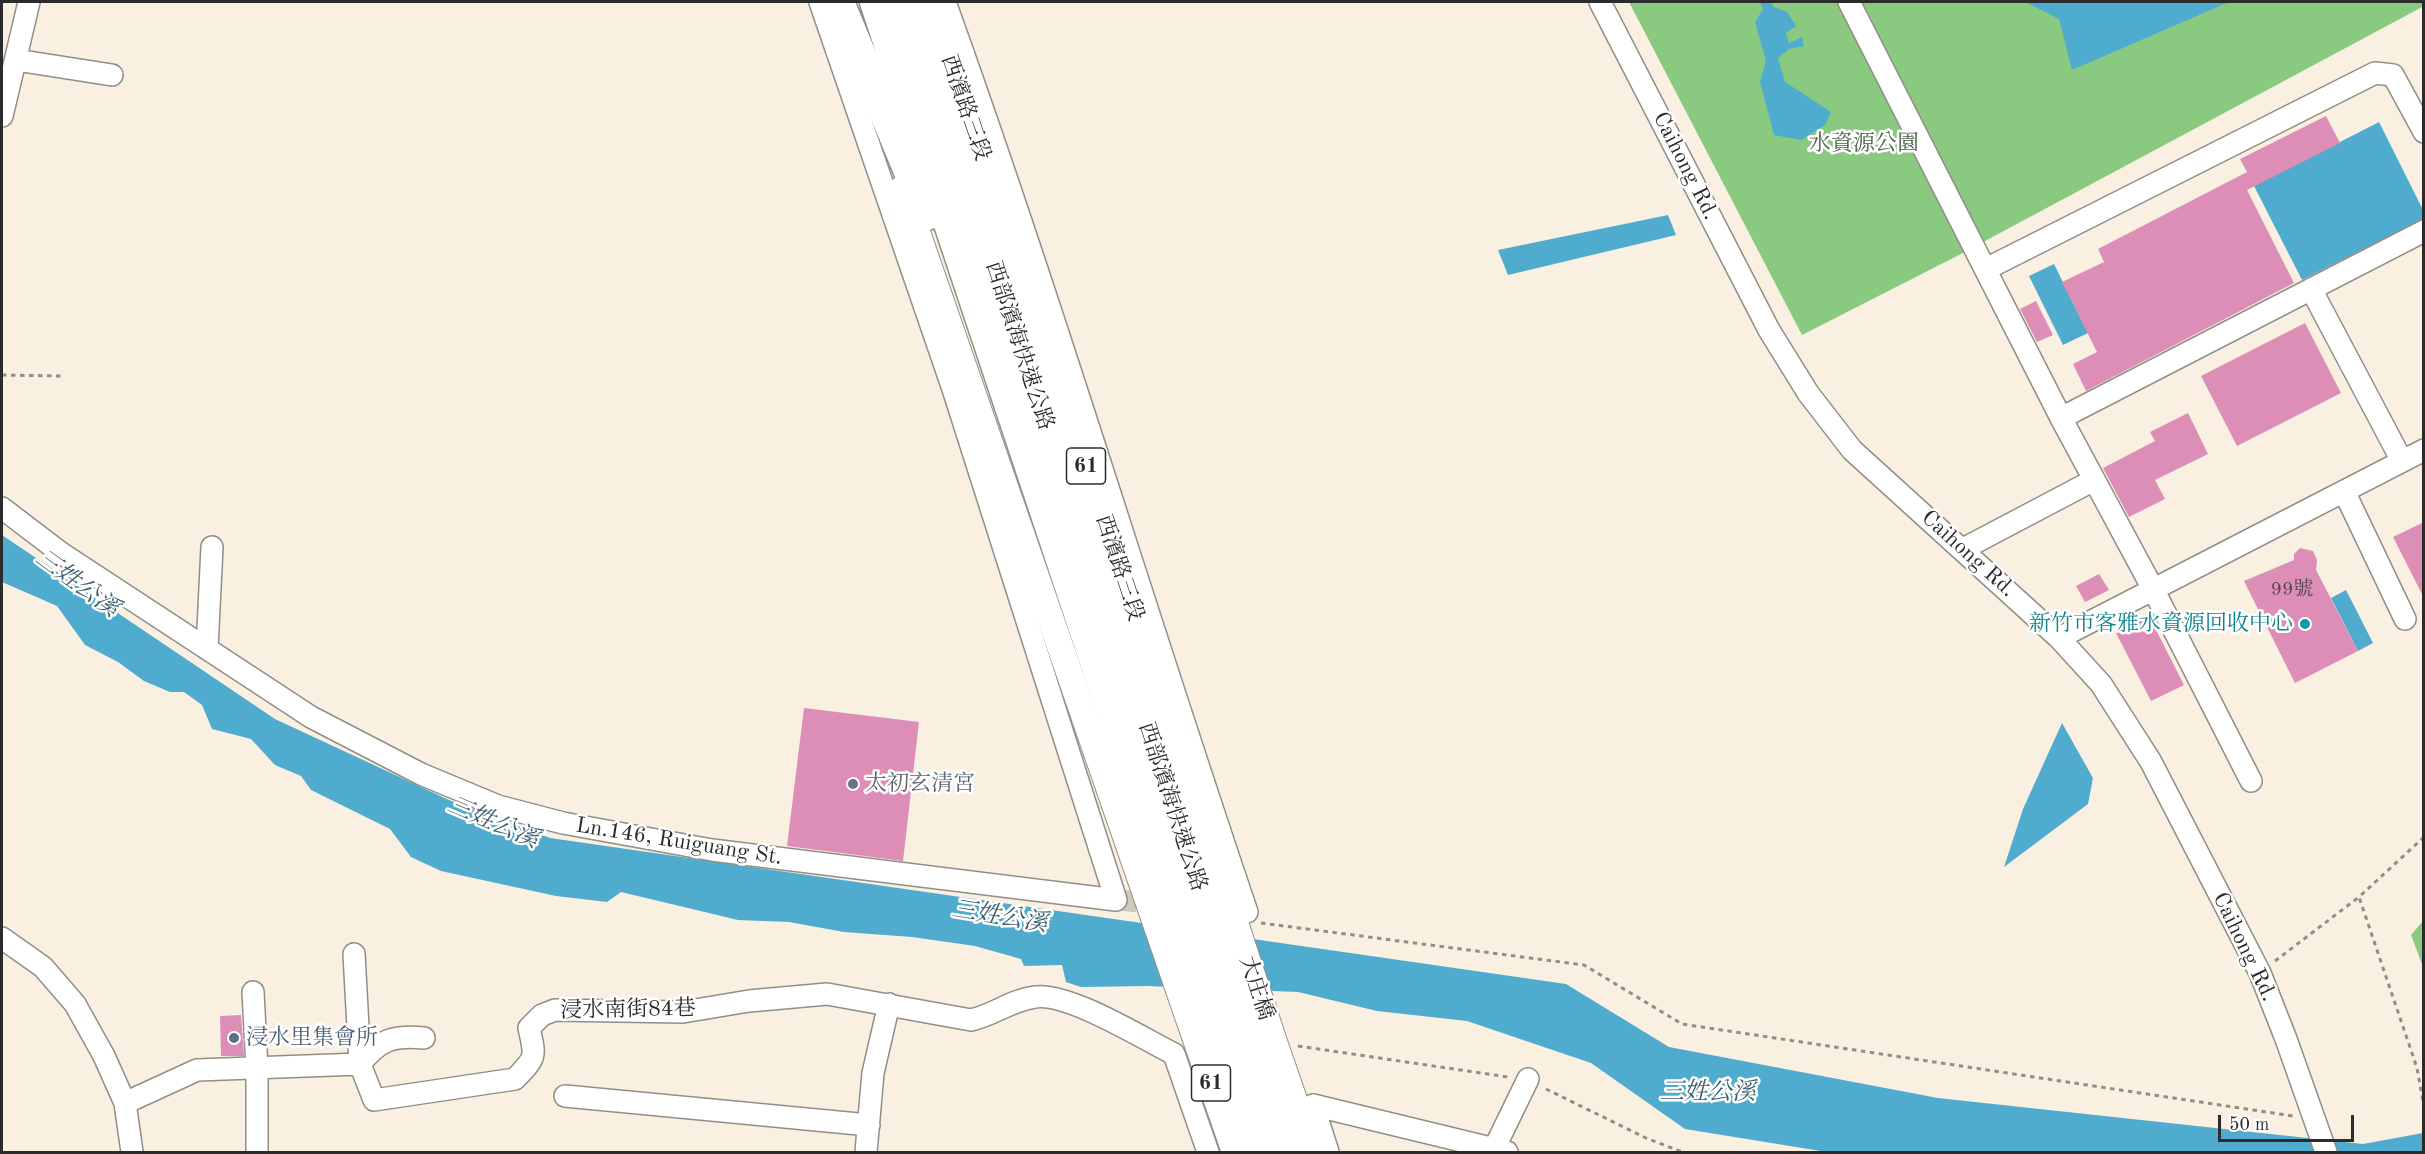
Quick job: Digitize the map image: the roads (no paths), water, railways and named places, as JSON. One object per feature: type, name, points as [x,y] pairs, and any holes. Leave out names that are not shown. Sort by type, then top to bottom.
[{"type":"highway","points":[[838,2],[1033,475]]},
{"type":"highway","name":"西部濱海快速公路","points":[[874,2],[1033,475],[1220,925]]},
{"type":"highway","name":"西部濱海快速公路","points":[[904,2],[1155,756],[1220,925]]},
{"type":"highway","points":[[1051,359],[1155,756]]},
{"type":"highway","name":"大庄橋","points":[[1220,925],[1230,1021]]},
{"type":"highway","name":"61","points":[[1230,1021],[1262,1152]]},
{"type":"highway","name":"61","points":[[1230,1021],[1290,1152]]},
{"type":"main road","name":"61","points":[[838,2],[1235,1152]]},
{"type":"main road","name":"西濱路三段","points":[[928,2],[1051,359],[1220,925]]},
{"type":"main road","name":"大庄橋","points":[[1220,925],[1284,1045],[1312,1152]]},
{"type":"street","points":[[2,116],[9,86],[9,62],[29,2]]},
{"type":"street","name":"Ln.146, Ruiguang St.","points":[[2,508],[61,553],[311,717],[421,774],[498,806],[563,823],[712,850],[1116,900],[956,400],[820,2]]},
{"type":"street","name":"西濱路三段","points":[[945,2],[1064,351],[1190,746],[1220,925]]},
{"type":"street","name":"Caihong Rd.","points":[[1600,2],[1768,330],[1808,393],[1852,450],[2059,638],[2101,684],[2151,762],[2260,973],[2316,1119],[2326,1152]]},
{"type":"street","points":[[1849,2],[2061,418],[2153,589],[2251,782]]},
{"type":"street","points":[[9,62],[112,75]]},
{"type":"street","points":[[1986,269],[2375,73],[2394,75],[2424,132]]},
{"type":"street","points":[[2061,418],[2424,231]]},
{"type":"street","points":[[2311,289],[2402,461]]},
{"type":"street","points":[[2059,638],[2424,450]]},
{"type":"street","points":[[1963,549],[2094,480]]},
{"type":"street","points":[[2344,491],[2405,619]]},
{"type":"street","points":[[207,649],[212,547]]},
{"type":"street","points":[[2,938],[43,966],[75,1004],[104,1056],[125,1103],[132,1152]]},
{"type":"street","points":[[354,954],[360,1064]]},
{"type":"street","points":[[252,992],[257,1070],[258,1152]]},
{"type":"street","name":"浸水南街84巷","points":[[360,1064],[374,1100],[515,1079],[530,1064],[535,1052],[530,1028],[542,1015],[555,1010],[683,1012],[749,1001],[827,994],[971,1020],[987,1017],[1012,1001],[1038,996],[1066,1000],[1174,1054],[1208,1152]]},
{"type":"street","points":[[866,1152],[873,1073],[889,1004]]},
{"type":"street","points":[[125,1103],[197,1070],[257,1070],[360,1064],[374,1046],[402,1036],[424,1038]]},
{"type":"street","points":[[1328,1152],[1313,1105],[1501,1151],[1528,1079]]},
{"type":"street","points":[[565,1096],[869,1125]]},
{"type":"water","points":[[1760,2],[1770,2],[1774,7],[1787,12],[1796,26],[1786,33],[1789,43],[1802,37],[1804,46],[1789,49],[1778,58],[1785,82],[1831,112],[1825,125],[1801,140],[1774,135],[1760,82],[1766,61],[1755,22],[1763,9]]},
{"type":"water","points":[[2025,2],[2229,2],[2072,70],[2059,19]]},
{"type":"water","points":[[2379,122],[2423,210],[2423,219],[2302,280],[2254,186]]},
{"type":"water","points":[[1668,215],[1676,235],[1508,275],[1498,250]]},
{"type":"water","points":[[2054,264],[2088,333],[2063,345],[2029,276]]},
{"type":"water","name":"三姓公溪","points":[[2,535],[275,719],[449,800],[550,838],[1566,984],[1669,1047],[1938,1098],[2363,1144],[2423,1133],[2423,1152],[1827,1152],[1685,1129],[1591,1063],[1467,1021],[1377,1011],[1298,992],[1147,986],[1081,987],[1066,982],[1062,965],[1024,966],[1021,959],[975,946],[912,937],[844,932],[789,922],[738,920],[621,892],[607,902],[556,896],[441,871],[411,857],[390,829],[311,790],[301,776],[275,765],[251,739],[212,729],[202,705],[184,692],[170,692],[144,681],[118,662],[85,645],[57,606],[2,582]]},
{"type":"water","points":[[2346,590],[2373,643],[2358,651],[2331,598]]},
{"type":"water","points":[[2062,723],[2093,778],[2088,804],[2004,867],[2023,809]]},
{"type":"tunnel","points":[[1116,900],[1163,904]]},
{"type":"place","name":"新竹市客雅水資源回收中心","points":[[2305,624]]},
{"type":"place","name":"太初玄清宮","points":[[853,784]]},
{"type":"place","name":"浸水里集會所","points":[[234,1038]]},
{"type":"park label","name":"水資源公園","points":[[1864,144]]}]
